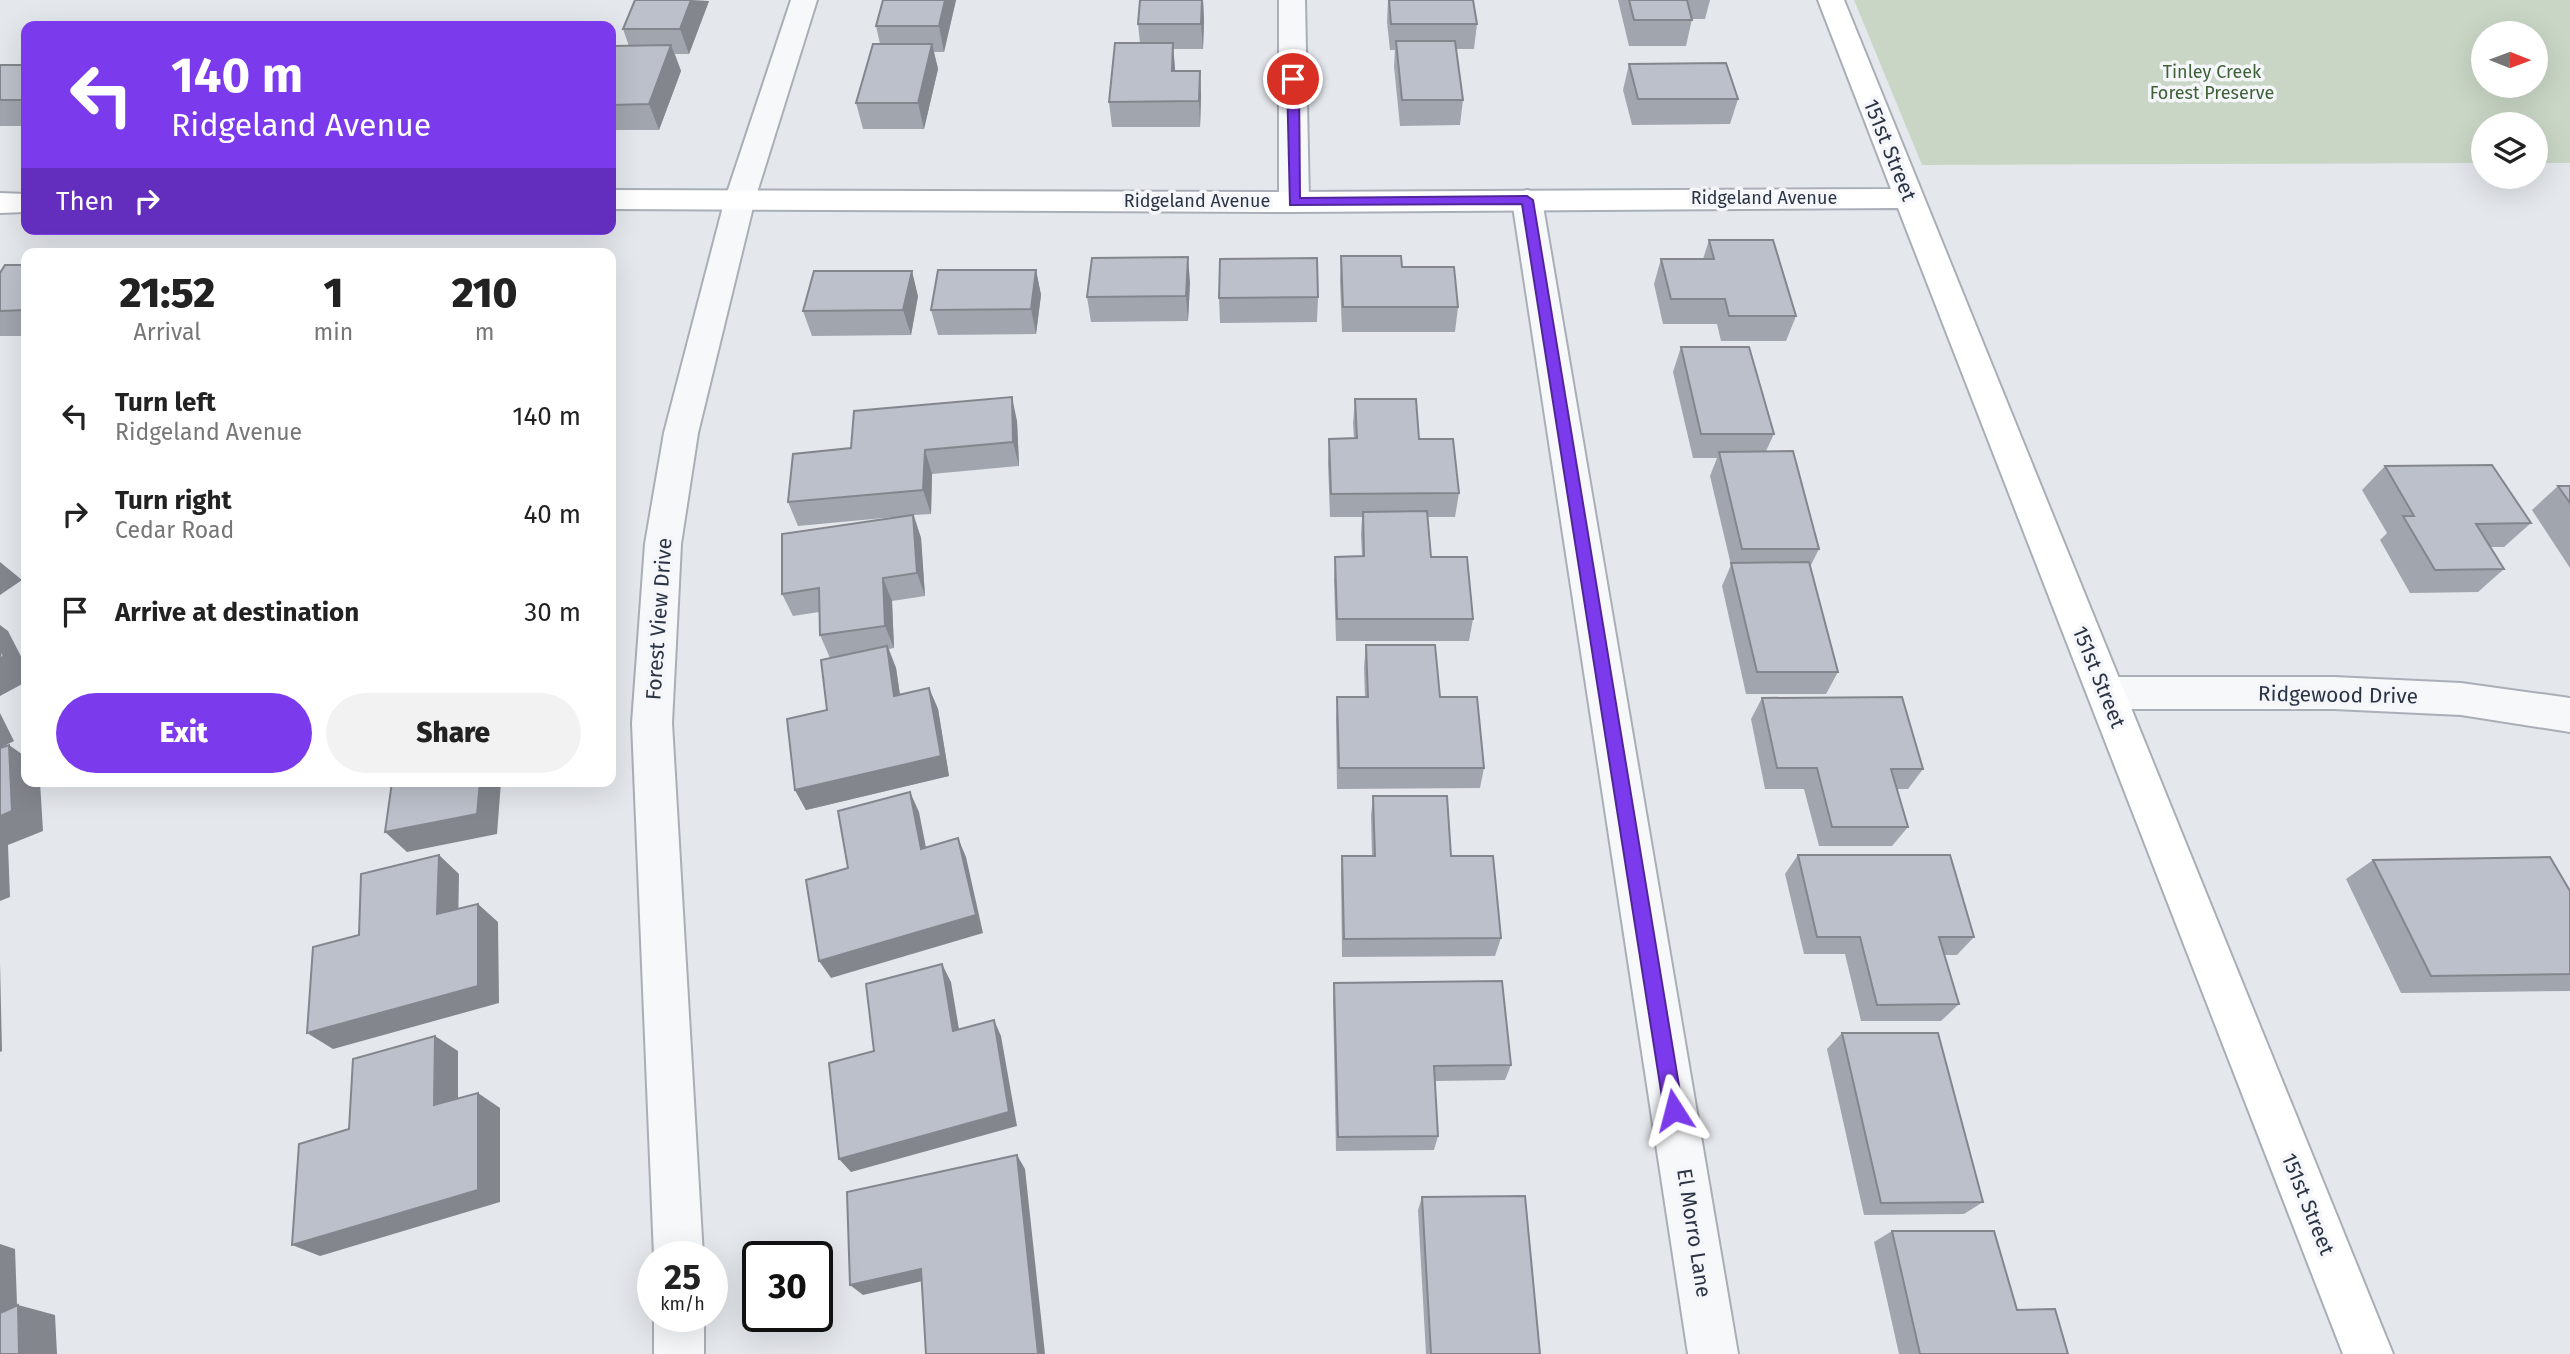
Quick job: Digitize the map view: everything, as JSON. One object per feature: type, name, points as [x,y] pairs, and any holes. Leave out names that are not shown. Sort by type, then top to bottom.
[{"type":"street","name":"Forest View Drive","points":[[678,1241],[652,723],[663,544],[681,433],[730,248],[740,199],[804,0]]},
{"type":"street","points":[[1292,0],[1294,202]]},
{"type":"street","name":"151st Street","points":[[1831,0],[2368,1354]]},
{"type":"street","name":"Ridgeland Avenue","points":[[616,200],[1294,202],[1909,198]]},
{"type":"street","name":"El Morro Lane","points":[[1527,200],[1713,1354]]},
{"type":"street","points":[[0,203],[21,203]]},
{"type":"street","name":"Ridgewood Drive","points":[[2106,693],[2385,695],[2461,699],[2570,715]]},
{"type":"street","points":[[678,1332],[679,1354]]},
{"type":"green space","name":"Tinley Creek Forest Preserve","points":[[1854,0],[2570,0],[2570,163],[2548,163],[2548,112],[2471,112],[2471,163],[1922,165]]},
{"type":"building","points":[[635,0],[691,0],[680,29],[623,29]]},
{"type":"building","points":[[883,0],[945,0],[939,26],[876,26]]},
{"type":"building","points":[[1140,0],[1202,0],[1201,24],[1138,24]]},
{"type":"building","points":[[1389,0],[1473,0],[1477,24],[1391,24]]},
{"type":"building","points":[[1629,0],[1687,0],[1692,20],[1634,20]]},
{"type":"building","points":[[1396,41],[1455,41],[1463,100],[1402,100]]},
{"type":"building","points":[[1115,43],[1173,43],[1172,71],[1200,71],[1199,101],[1109,102]]},
{"type":"building","points":[[873,44],[932,44],[918,103],[856,103]]},
{"type":"building","points":[[671,45],[649,104],[616,105],[616,46]]},
{"type":"building","points":[[1726,63],[1738,99],[1638,99],[1629,64]]},
{"type":"building","points":[[0,65],[21,65],[21,100],[0,100]]},
{"type":"building","points":[[1709,240],[1773,240],[1796,316],[1729,316],[1725,299],[1671,299],[1661,259],[1714,259]]},
{"type":"building","points":[[1341,256],[1401,256],[1402,267],[1454,267],[1458,307],[1343,307]]},
{"type":"building","points":[[1188,257],[1186,296],[1087,297],[1092,258]]},
{"type":"building","points":[[1317,258],[1318,297],[1219,298],[1220,259]]},
{"type":"building","points":[[5,265],[21,265],[21,310],[0,311],[0,273]]},
{"type":"building","points":[[938,270],[1036,270],[1031,309],[931,310]]},
{"type":"building","points":[[814,271],[912,271],[903,310],[803,311]]},
{"type":"building","points":[[1681,347],[1749,347],[1774,434],[1701,434]]},
{"type":"building","points":[[1012,397],[1013,442],[925,450],[923,490],[788,502],[793,454],[851,448],[854,411]]},
{"type":"building","points":[[1355,399],[1416,399],[1419,439],[1453,439],[1459,493],[1331,494],[1329,439],[1357,438]]},
{"type":"building","points":[[1793,451],[1819,549],[1742,549],[1719,452]]},
{"type":"building","points":[[2492,465],[2531,523],[2476,524],[2504,569],[2435,570],[2403,516],[2414,516],[2385,466]]},
{"type":"building","points":[[2558,486],[2570,486],[2570,503]]},
{"type":"building","points":[[1427,511],[1431,557],[1467,557],[1473,619],[1337,619],[1335,557],[1364,556],[1363,512]]},
{"type":"building","points":[[913,515],[917,573],[883,578],[885,626],[820,635],[819,588],[782,594],[782,534]]},
{"type":"building","points":[[1809,562],[1838,672],[1757,672],[1731,563]]},
{"type":"building","points":[[1366,645],[1435,645],[1440,697],[1477,697],[1484,768],[1339,768],[1337,697],[1368,697]]},
{"type":"building","points":[[887,646],[894,696],[929,688],[941,756],[795,790],[787,719],[827,710],[821,660]]},
{"type":"building","points":[[1902,697],[1923,769],[1891,769],[1908,827],[1832,827],[1817,768],[1777,768],[1762,698]]},
{"type":"building","points":[[9,745],[12,811],[0,816],[0,748]]},
{"type":"building","points":[[391,787],[480,787],[477,814],[385,832]]},
{"type":"building","points":[[910,792],[921,849],[958,838],[976,915],[819,961],[806,880],[848,868],[838,811]]},
{"type":"building","points":[[1373,796],[1447,796],[1451,856],[1493,856],[1501,938],[1344,939],[1342,856],[1375,856]]},
{"type":"building","points":[[439,855],[437,914],[478,904],[478,986],[307,1033],[313,947],[359,935],[361,874]]},
{"type":"building","points":[[1798,855],[1950,855],[1974,937],[1939,937],[1959,1004],[1877,1005],[1860,937],[1817,937]]},
{"type":"building","points":[[2550,857],[2570,891],[2570,974],[2431,976],[2373,860]]},
{"type":"building","points":[[942,964],[953,1031],[994,1020],[1009,1112],[839,1159],[829,1063],[874,1051],[866,984]]},
{"type":"building","points":[[1502,981],[1511,1065],[1434,1066],[1438,1136],[1338,1137],[1334,983]]},
{"type":"building","points":[[1842,1033],[1938,1033],[1983,1202],[1881,1203]]},
{"type":"building","points":[[435,1036],[434,1105],[478,1093],[478,1190],[292,1245],[299,1144],[349,1129],[353,1059]]},
{"type":"building","points":[[1017,1155],[1038,1354],[926,1354],[921,1269],[850,1285],[847,1192]]},
{"type":"building","points":[[1525,1196],[1540,1354],[1431,1354],[1422,1197]]},
{"type":"building","points":[[1892,1231],[1994,1231],[2017,1310],[2055,1309],[2068,1354],[1920,1354]]},
{"type":"building","points":[[18,1305],[19,1354],[0,1354],[0,1313]]},
{"type":"route","points":[[1293,79],[1294,202],[1527,200],[1674,1110]]}]
